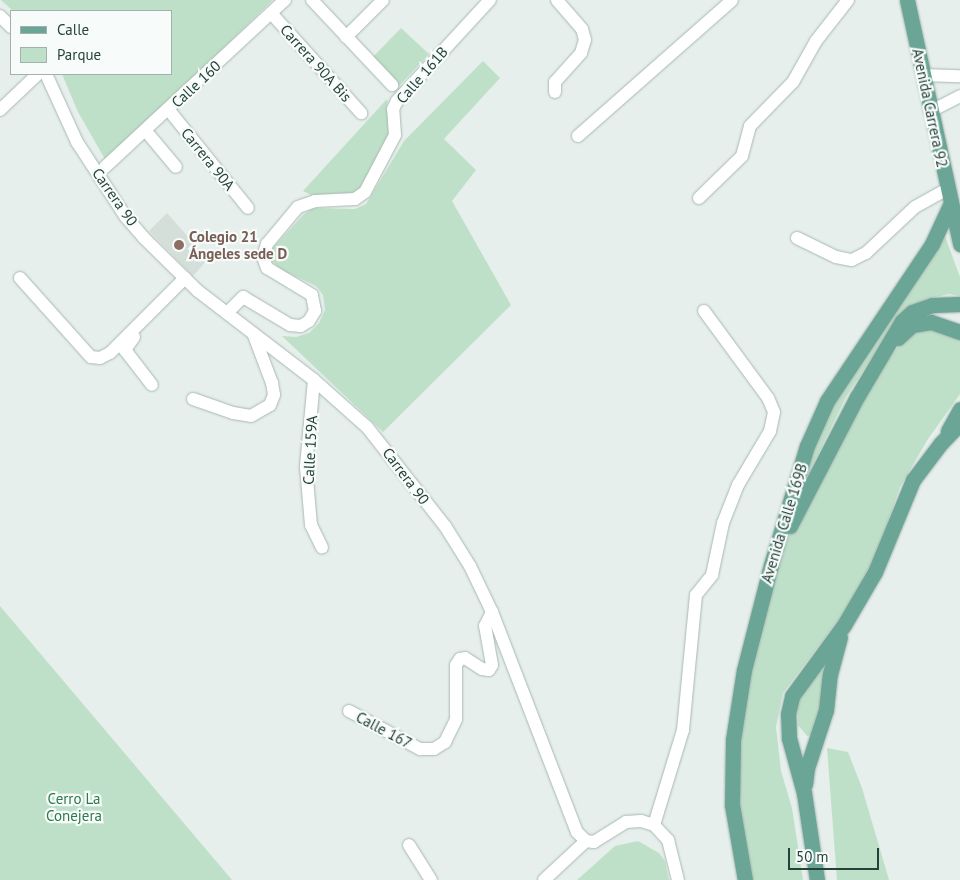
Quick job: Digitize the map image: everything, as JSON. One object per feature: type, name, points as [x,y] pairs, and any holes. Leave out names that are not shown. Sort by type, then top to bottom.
[{"type":"main road","name":"Avenida Carrera 92","points":[[907,0],[960,244]]},
{"type":"main road","name":"Avenida Calle 169B","points":[[745,880],[732,805],[732,740],[744,670],[771,565],[807,446],[827,401],[932,244],[950,196]]},
{"type":"main road","points":[[771,565],[857,397],[902,321],[912,312],[932,305],[960,304]]},
{"type":"main road","points":[[857,397],[895,341],[912,325],[940,323],[960,332]]},
{"type":"main road","points":[[817,880],[804,793],[789,738],[790,702],[801,680],[844,625],[875,572],[914,480],[941,443],[960,410]]},
{"type":"main road","points":[[941,443],[960,424]]},
{"type":"main road","points":[[804,793],[806,768],[826,710],[832,665],[844,625]]},
{"type":"street","name":"Calle 160","points":[[106,167],[285,0]]},
{"type":"street","points":[[312,0],[392,85]]},
{"type":"street","points":[[346,37],[384,0]]},
{"type":"street","name":"Calle 161B","points":[[227,313],[236,301],[248,298],[290,325],[301,326],[309,321],[315,312],[312,294],[267,268],[263,257],[267,244],[298,206],[315,201],[355,200],[365,192],[395,135],[393,109],[397,102],[490,0]]},
{"type":"street","points":[[555,92],[555,82],[582,53],[585,40],[582,29],[557,0]]},
{"type":"street","points":[[578,136],[732,0]]},
{"type":"street","points":[[699,198],[742,156],[750,126],[793,82],[816,41],[848,0]]},
{"type":"street","name":"Carrera 90A Bis","points":[[271,13],[361,114]]},
{"type":"street","points":[[0,16],[10,26]]},
{"type":"street","points":[[0,110],[37,75]]},
{"type":"street","name":"Carrera 90","points":[[46,75],[78,142],[125,216],[187,281],[314,380],[382,443],[450,534],[470,566],[492,612],[568,812],[577,832],[586,841]]},
{"type":"street","points":[[923,75],[960,76]]},
{"type":"street","points":[[931,111],[960,96]]},
{"type":"street","name":"Carrera 90A","points":[[168,109],[248,208]]},
{"type":"street","points":[[145,130],[176,167]]},
{"type":"street","points":[[797,238],[836,257],[852,260],[866,253],[915,207],[950,196]]},
{"type":"street","points":[[20,278],[91,357],[100,358],[110,353],[187,281]]},
{"type":"street","points":[[152,385],[125,350],[187,281]]},
{"type":"street","points":[[654,826],[683,730],[696,595],[712,575],[722,523],[738,485],[770,431],[774,412],[768,398],[704,311]]},
{"type":"street","points":[[193,399],[233,413],[250,416],[270,405],[274,395],[272,383],[253,333]]},
{"type":"street","name":"Calle 159A","points":[[314,380],[306,467],[311,526],[322,548]]},
{"type":"street","name":"Calle 167","points":[[349,711],[420,749],[434,749],[445,742],[456,719],[456,666],[460,659],[465,658],[482,669],[489,670],[492,665],[485,626],[492,612]]},
{"type":"street","points":[[544,880],[586,841],[601,838],[626,822],[641,821],[654,826],[668,840],[678,880]]},
{"type":"street","points":[[409,845],[431,880]]},
{"type":"shaded area","name":"Colegio 21 Ángeles sede D","points":[[167,213],[208,259],[193,276],[149,231]]},
{"type":"green space","points":[[1,0],[273,0],[106,161],[78,112],[62,75],[172,75],[172,10],[12,10]]},
{"type":"green space","points":[[401,28],[429,54],[399,86],[371,59]]},
{"type":"green space","points":[[483,61],[500,78],[444,139],[476,170],[452,201],[511,305],[383,432],[282,336],[296,337],[309,333],[319,323],[325,310],[323,295],[316,286],[280,269],[272,261],[271,250],[303,215],[313,208],[355,209],[366,204],[404,141]]},
{"type":"green space","points":[[387,99],[389,137],[361,191],[324,201],[303,191]]},
{"type":"green space","points":[[942,228],[960,277],[960,296],[949,294],[926,299],[900,314],[846,397],[801,489],[817,441],[836,400]]},
{"type":"green space","points":[[928,327],[946,330],[960,340],[960,394],[928,439],[900,487],[876,555],[843,614],[783,693],[776,727],[781,771],[792,808],[803,880],[748,880],[732,793],[736,731],[773,580],[793,527],[869,386],[909,332]]},
{"type":"green space","name":"Cerro La Conejera","points":[[0,606],[232,880],[0,880]]},
{"type":"green space","points":[[822,670],[822,696],[813,734],[807,736],[798,725],[797,696],[816,671]]},
{"type":"green space","points":[[827,748],[848,752],[862,788],[889,880],[837,880]]},
{"type":"green space","points":[[638,841],[659,853],[665,861],[669,880],[577,880],[615,846]]},
{"type":"place","name":"Colegio 21 Ángeles sede D","points":[[179,245]]}]
